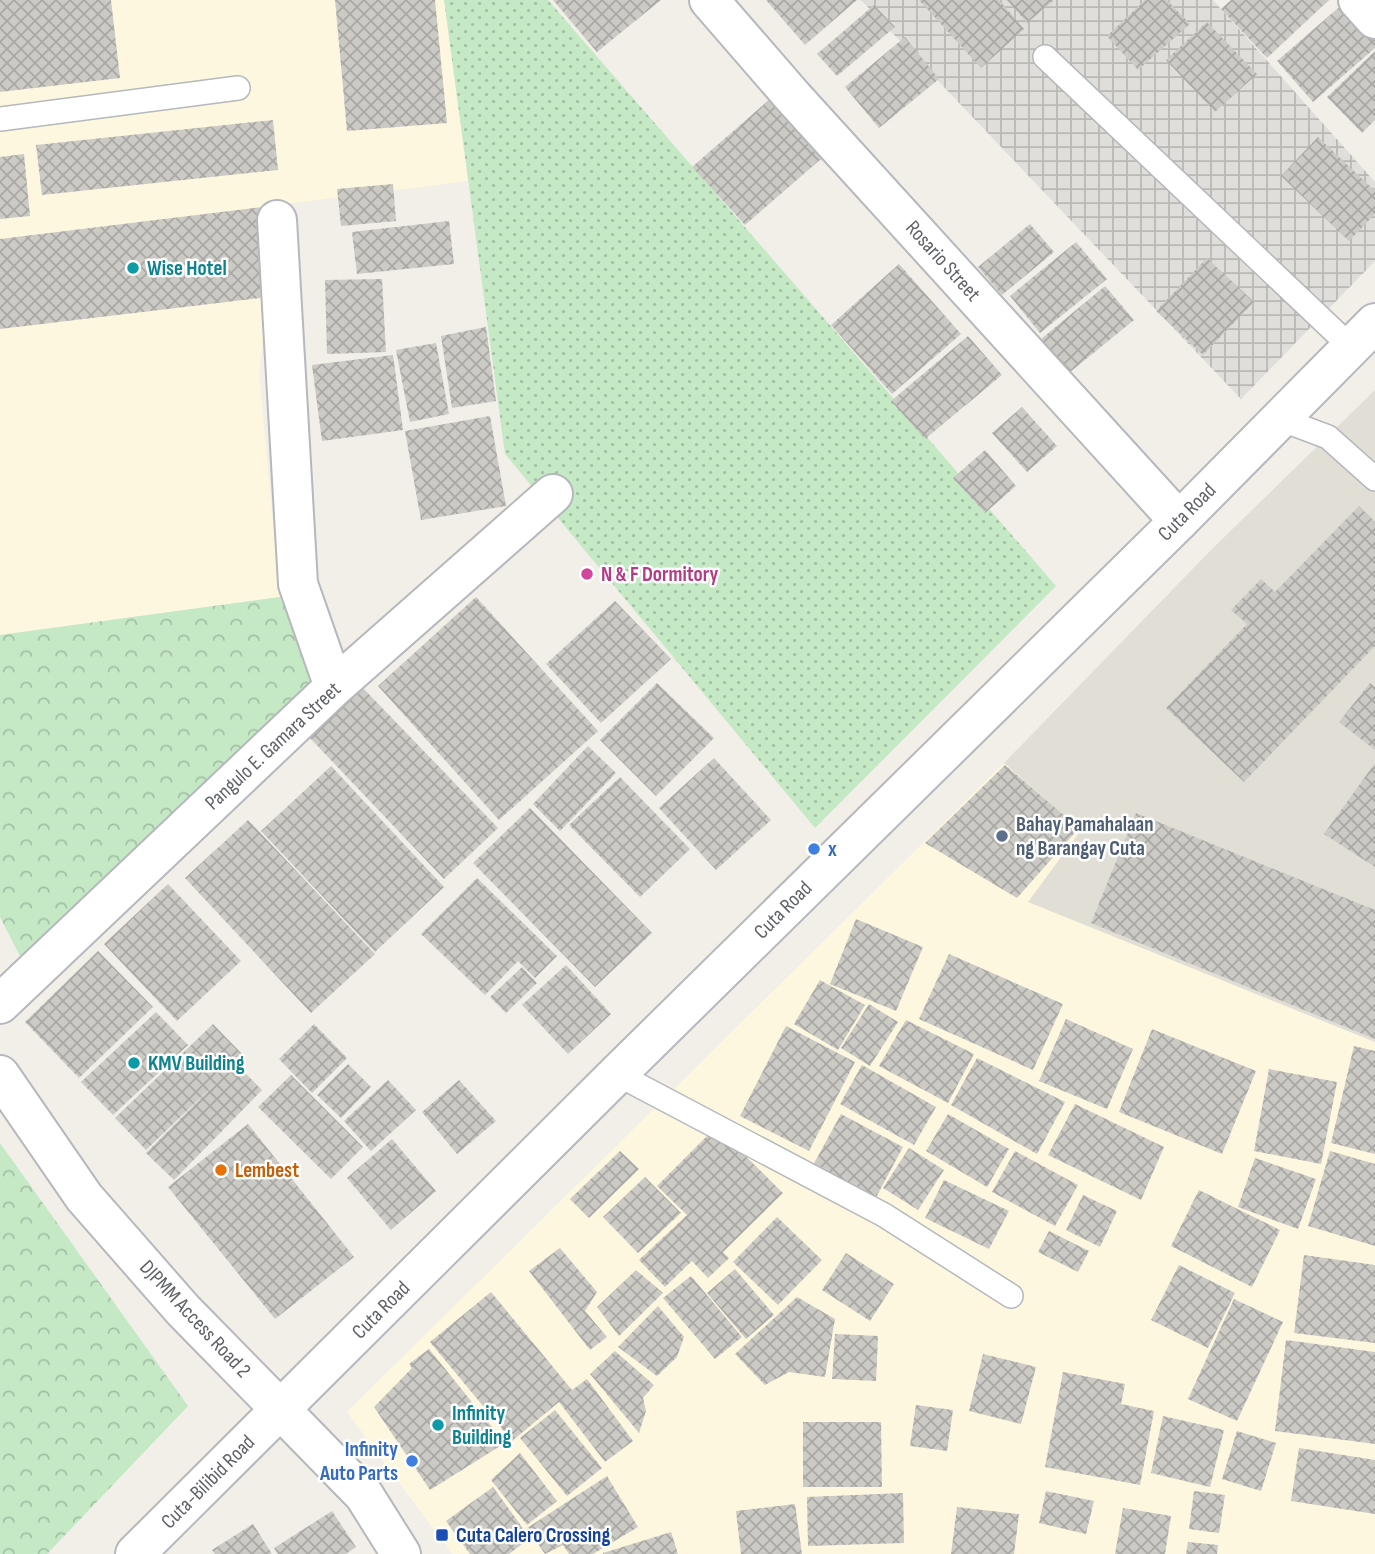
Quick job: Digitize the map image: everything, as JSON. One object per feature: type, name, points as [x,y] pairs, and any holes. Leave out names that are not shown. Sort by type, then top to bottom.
[{"type":"street","name":"Rosario Street","points":[[709,0],[1179,521]]},
{"type":"street","points":[[1358,0],[1375,19]]},
{"type":"street","points":[[277,220],[298,584],[334,687]]},
{"type":"street","name":"Cuta Road","points":[[281,1410],[617,1074],[1179,521],[1363,335]]},
{"type":"street","name":"Pangulo E. Gamara Street","points":[[0,1004],[334,687],[553,494]]},
{"type":"street","name":"DJPMM Access Road 2","points":[[0,1075],[84,1197],[183,1310],[364,1495],[401,1554]]},
{"type":"street","name":"Cuta-Bilibid Road","points":[[135,1554],[281,1410]]},
{"type":"lane","points":[[1045,57],[1363,335]]},
{"type":"lane","points":[[0,119],[238,88]]},
{"type":"lane","points":[[1280,419],[1328,437],[1375,479]]},
{"type":"lane","points":[[617,1074],[884,1215],[1011,1296]]},
{"type":"shaded area","points":[[0,0],[444,0],[468,181],[262,207],[268,297],[259,374],[280,597],[0,635]]},
{"type":"shaded area","points":[[861,0],[1213,0],[1375,182],[1375,261],[1241,399]]},
{"type":"shaded area","points":[[1375,390],[1375,1042],[1028,902],[1081,830],[1004,763],[1210,551]]},
{"type":"shaded area","points":[[1004,763],[1081,830],[1029,902],[1375,1042],[1375,1554],[452,1554],[347,1412]]},
{"type":"green space","points":[[444,0],[548,0],[1056,586],[815,828],[505,454]]},
{"type":"green space","points":[[280,597],[318,691],[24,964],[0,917],[0,635]]},
{"type":"green space","points":[[0,1143],[188,1406],[47,1554],[0,1554]]},
{"type":"building","points":[[0,0],[111,0],[120,78],[0,92]]},
{"type":"building","points":[[335,0],[435,0],[447,123],[347,131]]},
{"type":"building","points":[[553,0],[661,0],[597,52]]},
{"type":"building","points":[[766,0],[857,0],[805,45]]},
{"type":"building","points":[[919,0],[999,0],[1024,29],[981,68]]},
{"type":"building","points":[[1007,0],[1054,0],[1027,23]]},
{"type":"building","points":[[1145,0],[1167,0],[1190,24],[1138,70],[1107,36]]},
{"type":"building","points":[[1231,0],[1329,0],[1267,58],[1221,9]]},
{"type":"building","points":[[1344,3],[1375,38],[1375,48],[1313,102],[1277,61]]},
{"type":"building","points":[[874,5],[895,27],[837,76],[817,54]]},
{"type":"building","points":[[1207,22],[1257,74],[1215,112],[1166,60]]},
{"type":"building","points":[[905,37],[939,79],[879,128],[845,87]]},
{"type":"building","points":[[1375,51],[1375,120],[1362,133],[1327,97]]},
{"type":"building","points":[[769,100],[821,159],[745,225],[692,167]]},
{"type":"building","points":[[273,120],[278,170],[42,195],[36,145]]},
{"type":"building","points":[[1318,137],[1375,191],[1375,214],[1349,241],[1281,176]]},
{"type":"building","points":[[24,154],[30,216],[0,219],[0,157]]},
{"type":"building","points":[[393,184],[396,221],[341,226],[337,189]]},
{"type":"building","name":"Wise Hotel","points":[[262,207],[268,297],[0,329],[0,239]]},
{"type":"building","points":[[449,221],[454,264],[357,274],[352,232]]},
{"type":"building","points":[[1030,224],[1054,252],[1002,295],[978,267]]},
{"type":"building","points":[[1076,242],[1107,279],[1040,333],[1010,296]]},
{"type":"building","points":[[1207,258],[1254,302],[1203,355],[1156,311]]},
{"type":"building","points":[[899,264],[961,334],[892,394],[831,325]]},
{"type":"building","points":[[382,279],[386,352],[327,354],[325,280]]},
{"type":"building","points":[[1105,286],[1134,320],[1064,377],[1035,344]]},
{"type":"building","points":[[486,327],[496,401],[452,408],[441,336]]},
{"type":"building","points":[[968,336],[1002,375],[925,439],[891,401]]},
{"type":"building","points":[[436,343],[449,414],[410,422],[396,350]]},
{"type":"building","points":[[393,355],[403,430],[322,441],[312,365]]},
{"type":"building","points":[[1022,407],[1057,446],[1027,472],[992,433]]},
{"type":"building","points":[[490,416],[506,506],[421,520],[405,431]]},
{"type":"building","points":[[985,450],[1016,486],[985,513],[953,478]]},
{"type":"building","points":[[1359,506],[1375,522],[1375,646],[1244,782],[1166,708],[1247,624],[1231,610],[1261,579],[1275,592]]},
{"type":"building","points":[[476,597],[598,731],[499,820],[378,686]]},
{"type":"building","points":[[615,601],[671,659],[601,723],[546,664]]},
{"type":"building","points":[[657,683],[714,738],[656,796],[600,740]]},
{"type":"building","points":[[1370,683],[1375,687],[1375,750],[1339,722]]},
{"type":"building","points":[[362,687],[498,828],[444,879],[309,737]]},
{"type":"building","points":[[588,746],[616,773],[560,831],[533,804]]},
{"type":"building","points":[[714,758],[771,820],[716,870],[659,808]]},
{"type":"building","points":[[1375,763],[1375,867],[1324,834]]},
{"type":"building","name":"Bahay Pamahalaan ng Barangay Cuta","points":[[1005,765],[1079,828],[1017,898],[925,843]]},
{"type":"building","points":[[331,766],[444,887],[375,952],[261,831]]},
{"type":"building","points":[[620,777],[690,849],[640,897],[569,825]]},
{"type":"building","points":[[530,808],[652,933],[595,987],[473,863]]},
{"type":"building","points":[[1136,813],[1375,910],[1375,1039],[1091,923]]},
{"type":"building","points":[[248,820],[375,954],[311,1013],[185,878]]},
{"type":"building","points":[[477,878],[557,956],[535,978],[518,961],[485,995],[421,934]]},
{"type":"building","points":[[168,884],[241,961],[177,1021],[104,944]]},
{"type":"building","points":[[856,919],[923,947],[896,1011],[830,984]]},
{"type":"building","points":[[98,951],[153,1007],[79,1078],[25,1022]]},
{"type":"building","points":[[949,954],[1063,1004],[1033,1070],[919,1019]]},
{"type":"building","points":[[566,965],[611,1014],[568,1054],[522,1005]]},
{"type":"building","points":[[522,967],[537,983],[506,1013],[490,997]]},
{"type":"building","points":[[820,980],[865,1005],[838,1050],[794,1024]]},
{"type":"building","points":[[869,1004],[898,1022],[870,1066],[841,1048]]},
{"type":"building","name":"KMV Building","points":[[156,1012],[188,1045],[113,1115],[81,1082]]},
{"type":"building","points":[[1066,1019],[1133,1049],[1107,1109],[1039,1081]]},
{"type":"building","points":[[906,1020],[974,1054],[948,1103],[879,1066]]},
{"type":"building","points":[[213,1024],[243,1055],[235,1063],[262,1090],[174,1180],[146,1153],[218,1081],[146,1150],[115,1118]]},
{"type":"building","points":[[314,1024],[347,1058],[312,1093],[279,1059]]},
{"type":"building","points":[[786,1026],[855,1062],[809,1151],[740,1116]]},
{"type":"building","points":[[1152,1029],[1256,1071],[1222,1154],[1119,1112]]},
{"type":"building","points":[[1354,1046],[1375,1051],[1375,1154],[1331,1143]]},
{"type":"building","points":[[977,1058],[1065,1102],[1037,1154],[951,1105]]},
{"type":"building","points":[[348,1064],[371,1087],[341,1118],[317,1095]]},
{"type":"building","points":[[862,1065],[936,1107],[914,1145],[840,1104]]},
{"type":"building","points":[[1269,1069],[1337,1082],[1321,1164],[1254,1151]]},
{"type":"building","points":[[291,1075],[363,1147],[331,1179],[258,1107]]},
{"type":"building","points":[[388,1080],[416,1110],[371,1151],[344,1121]]},
{"type":"building","points":[[459,1080],[496,1121],[457,1154],[422,1112]]},
{"type":"building","points":[[1075,1104],[1164,1147],[1141,1200],[1048,1155]]},
{"type":"building","points":[[841,1114],[903,1147],[873,1203],[811,1169]]},
{"type":"building","points":[[948,1114],[1009,1149],[987,1187],[926,1151]]},
{"type":"building","points":[[248,1124],[354,1257],[275,1319],[168,1187]]},
{"type":"building","points":[[716,1127],[783,1193],[723,1252],[729,1258],[708,1278],[692,1261],[665,1287],[639,1260],[687,1215],[657,1186]]},
{"type":"building","points":[[392,1139],[436,1191],[391,1230],[347,1178]]},
{"type":"building","points":[[909,1148],[944,1170],[918,1210],[883,1188]]},
{"type":"building","points":[[620,1151],[639,1169],[589,1218],[570,1199]]},
{"type":"building","points":[[1015,1151],[1078,1185],[1055,1226],[992,1192]]},
{"type":"building","points":[[1330,1151],[1375,1164],[1375,1246],[1308,1226]]},
{"type":"building","points":[[1255,1158],[1316,1179],[1298,1229],[1238,1207]]},
{"type":"building","points":[[645,1177],[681,1213],[638,1253],[603,1217]]},
{"type":"building","points":[[944,1180],[1009,1211],[989,1249],[925,1218]]},
{"type":"building","points":[[1199,1190],[1280,1230],[1252,1287],[1171,1246]]},
{"type":"building","points":[[1083,1195],[1117,1211],[1100,1247],[1066,1230]]},
{"type":"building","points":[[777,1217],[822,1260],[778,1305],[733,1262]]},
{"type":"building","points":[[1049,1231],[1089,1251],[1078,1272],[1038,1252]]},
{"type":"building","points":[[560,1248],[597,1292],[585,1311],[607,1337],[590,1350],[529,1271]]},
{"type":"building","points":[[846,1253],[894,1284],[870,1321],[822,1290]]},
{"type":"building","points":[[1304,1255],[1375,1265],[1375,1343],[1294,1333]]},
{"type":"building","points":[[1179,1265],[1235,1293],[1208,1348],[1151,1320]]},
{"type":"building","points":[[735,1269],[774,1315],[746,1339],[707,1293]]},
{"type":"building","points":[[636,1270],[663,1293],[619,1336],[597,1307]]},
{"type":"building","points":[[691,1276],[742,1337],[715,1359],[663,1298]]},
{"type":"building","points":[[491,1292],[572,1390],[587,1379],[633,1441],[605,1462],[559,1402],[512,1441],[430,1342]]},
{"type":"building","points":[[797,1297],[835,1319],[825,1377],[789,1372],[765,1385],[735,1354]]},
{"type":"building","points":[[1234,1299],[1283,1322],[1237,1421],[1188,1399]]},
{"type":"building","points":[[658,1306],[684,1337],[677,1357],[657,1376],[618,1347]]},
{"type":"building","points":[[835,1334],[878,1336],[876,1381],[832,1379]]},
{"type":"building","points":[[1286,1340],[1375,1352],[1375,1444],[1275,1431]]},
{"type":"building","name":"Infinity Building","points":[[429,1349],[505,1443],[430,1490],[374,1407],[412,1368],[409,1364]]},
{"type":"building","points":[[615,1351],[654,1385],[643,1398],[646,1411],[639,1433],[590,1374]]},
{"type":"building","points":[[983,1354],[1036,1367],[1021,1424],[969,1411]]},
{"type":"building","points":[[1063,1372],[1125,1384],[1121,1404],[1154,1411],[1140,1485],[1045,1467]]},
{"type":"building","points":[[916,1405],[953,1410],[947,1451],[910,1446]]},
{"type":"building","points":[[555,1410],[602,1468],[567,1496],[520,1438]]},
{"type":"building","points":[[1163,1416],[1224,1430],[1210,1487],[1151,1473]]},
{"type":"building","points":[[803,1422],[881,1422],[882,1487],[803,1487]]},
{"type":"building","points":[[1237,1431],[1276,1443],[1261,1491],[1222,1479]]},
{"type":"building","points":[[1299,1448],[1375,1460],[1375,1514],[1291,1501]]},
{"type":"building","points":[[520,1453],[557,1501],[527,1525],[491,1480]]},
{"type":"building","points":[[607,1476],[638,1527],[593,1554],[569,1554],[563,1545],[545,1554],[527,1528]]},
{"type":"building","points":[[493,1487],[530,1538],[509,1554],[470,1554],[446,1521]]},
{"type":"building","points":[[1046,1491],[1094,1501],[1086,1534],[1039,1523]]},
{"type":"building","points":[[1194,1491],[1225,1495],[1219,1533],[1189,1529]]},
{"type":"building","points":[[903,1493],[904,1543],[808,1546],[807,1497]]},
{"type":"building","points":[[795,1504],[802,1554],[741,1554],[736,1511]]},
{"type":"building","points":[[957,1507],[1019,1514],[1014,1554],[951,1554]]},
{"type":"building","points":[[1123,1508],[1171,1516],[1165,1554],[1115,1554]]},
{"type":"building","points":[[332,1511],[356,1547],[346,1554],[278,1554],[274,1548]]},
{"type":"building","points":[[253,1524],[272,1554],[215,1554],[212,1550]]},
{"type":"building","points":[[671,1532],[678,1554],[603,1554],[603,1553]]},
{"type":"building","points":[[1188,1542],[1218,1545],[1217,1554],[1186,1554]]},
{"type":"place","name":"Wise Hotel","points":[[133,268]]},
{"type":"place","name":"N & F Dormitory","points":[[587,574]]},
{"type":"place","name":"Bahay Pamahalaan ng Barangay Cuta","points":[[1002,836]]},
{"type":"place","name":"x","points":[[814,849]]},
{"type":"place","name":"KMV Building","points":[[134,1063]]},
{"type":"place","name":"Lembest","points":[[221,1170]]},
{"type":"place","name":"Infinity Building","points":[[438,1425]]},
{"type":"place","name":"Infinity Auto Parts","points":[[412,1461]]},
{"type":"place","name":"Cuta Calero Crossing","points":[[442,1535]]}]
